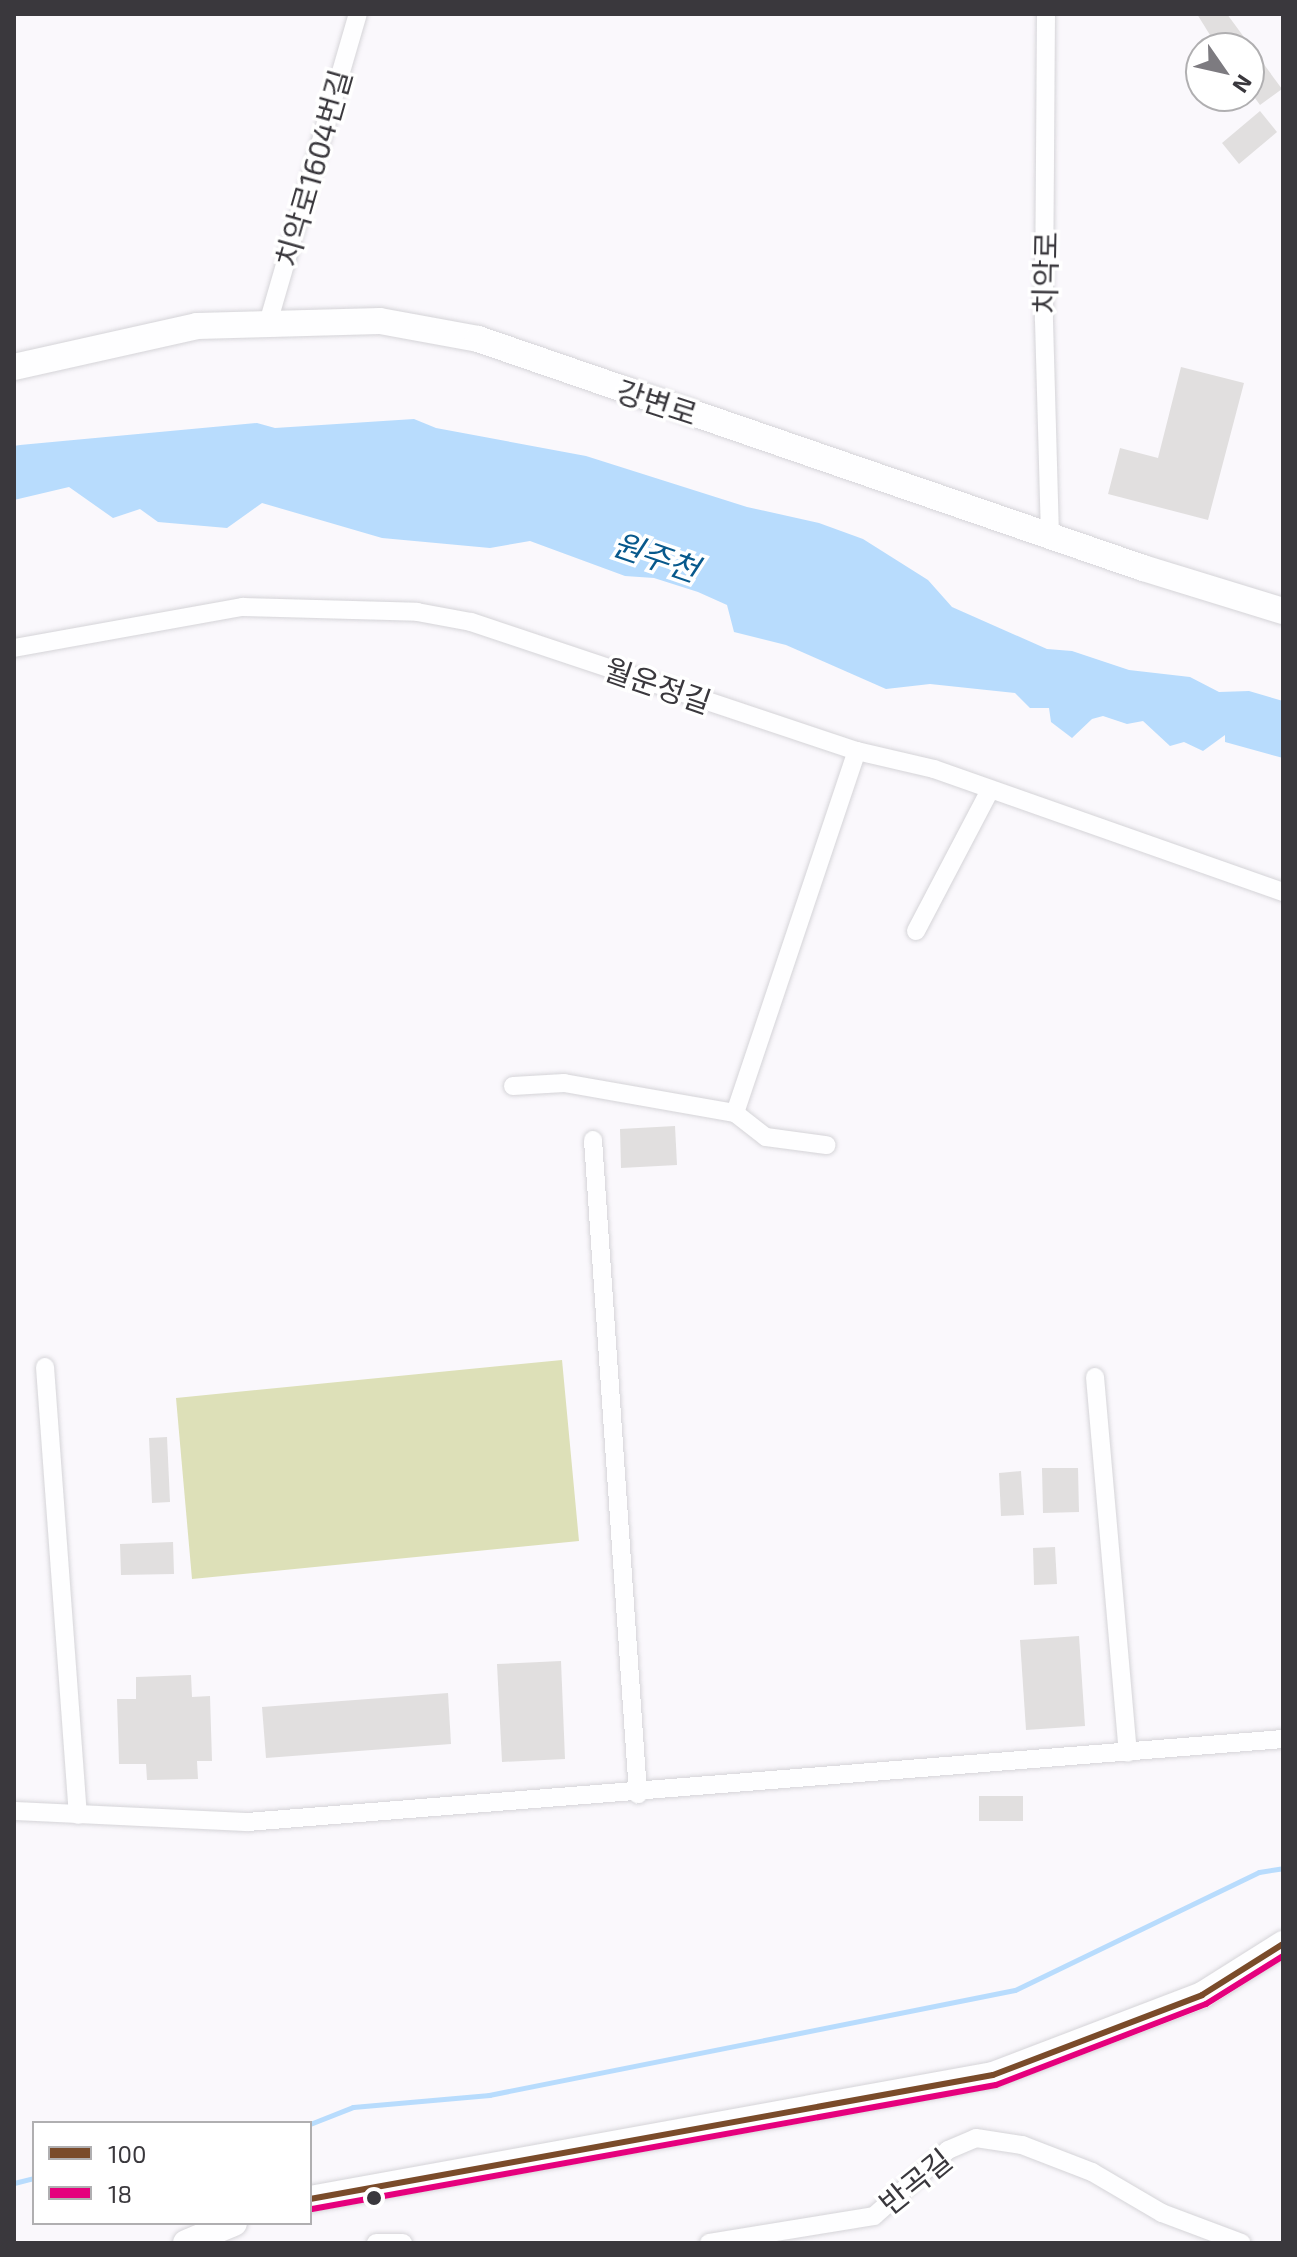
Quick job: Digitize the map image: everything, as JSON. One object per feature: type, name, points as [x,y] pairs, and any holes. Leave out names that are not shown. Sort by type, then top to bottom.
[{"type":"street","name":"치악로1604번길","points":[[268,323],[358,14]]},
{"type":"street","name":"치악로","points":[[1046,14],[1044,321],[1050,533]]},
{"type":"street","name":"강변로","points":[[14,367],[197,326],[380,321],[478,339],[1283,611]]},
{"type":"street","name":"월운정길","points":[[14,648],[243,607],[417,612],[471,622],[857,751],[934,769],[1283,892]]},
{"type":"street","points":[[735,1113],[857,751]]},
{"type":"street","points":[[916,931],[990,790]]},
{"type":"street","points":[[513,1086],[564,1083],[735,1113],[766,1137],[826,1145]]},
{"type":"street","points":[[593,1140],[638,1794]]},
{"type":"street","points":[[45,1367],[78,1815]]},
{"type":"street","points":[[1095,1377],[1128,1753]]},
{"type":"street","points":[[14,1811],[247,1822],[638,1794],[1283,1739]]},
{"type":"street","points":[[312,2199],[993,2075],[1202,1995],[1283,1944]]},
{"type":"street","name":"반곡길","points":[[723,2242],[874,2216],[948,2150],[976,2138],[1022,2145],[1064,2161],[1162,2213],[1242,2243]]},
{"type":"street","points":[[186,2243],[229,2225]]},
{"type":"street","points":[[376,2243],[403,2243]]},
{"type":"green space","points":[[562,1360],[579,1541],[192,1579],[176,1398]]},
{"type":"water","name":"원주천","points":[[414,419],[436,428],[586,456],[747,507],[819,523],[863,539],[928,580],[952,607],[1047,649],[1072,651],[1129,670],[1190,677],[1219,692],[1249,691],[1283,701],[1283,758],[1225,742],[1225,735],[1203,751],[1184,742],[1170,746],[1143,721],[1127,724],[1103,716],[1092,719],[1072,738],[1051,722],[1049,708],[1030,708],[1015,693],[930,684],[886,689],[786,645],[734,632],[727,605],[698,592],[654,578],[625,576],[530,541],[490,548],[382,538],[262,503],[227,528],[158,522],[140,509],[113,518],[69,487],[14,500],[14,446],[257,423],[275,428]]},
{"type":"building","points":[[1197,14],[1227,14],[1240,32],[1208,32]]},
{"type":"building","points":[[1265,66],[1282,89],[1265,101]]},
{"type":"building","points":[[1259,112],[1277,132],[1239,164],[1222,143]]},
{"type":"building","points":[[1181,367],[1244,383],[1208,520],[1108,494],[1120,448],[1158,458]]},
{"type":"building","points":[[675,1126],[677,1165],[621,1168],[620,1129]]},
{"type":"building","points":[[167,1437],[170,1502],[152,1503],[149,1438]]},
{"type":"building","points":[[1042,1468],[1078,1468],[1079,1512],[1043,1513]]},
{"type":"building","points":[[1021,1471],[1024,1515],[1001,1516],[999,1473]]},
{"type":"building","points":[[173,1542],[174,1574],[121,1575],[120,1544]]},
{"type":"building","points":[[1055,1547],[1057,1584],[1034,1585],[1033,1548]]},
{"type":"building","points":[[1079,1636],[1085,1726],[1026,1730],[1020,1640]]},
{"type":"building","points":[[561,1661],[565,1759],[502,1762],[497,1664]]},
{"type":"building","points":[[191,1675],[192,1697],[210,1696],[212,1761],[197,1761],[198,1779],[147,1780],[146,1764],[119,1764],[117,1699],[136,1699],[136,1677]]},
{"type":"building","points":[[448,1693],[451,1744],[266,1758],[262,1707]]},
{"type":"building","points":[[979,1796],[1023,1796],[1023,1821],[979,1821]]},
{"type":"waterway","points":[[312,2123],[353,2107],[489,2095],[1015,1990],[1259,1872],[1283,1868]]},
{"type":"waterway","points":[[14,2183],[32,2178]]},
{"type":"transit line","name":"100","points":[[312,2199],[993,2075],[1202,1995],[1283,1944]]},
{"type":"transit line","name":"18","points":[[312,2209],[996,2085],[1206,2004],[1283,1956]]}]
